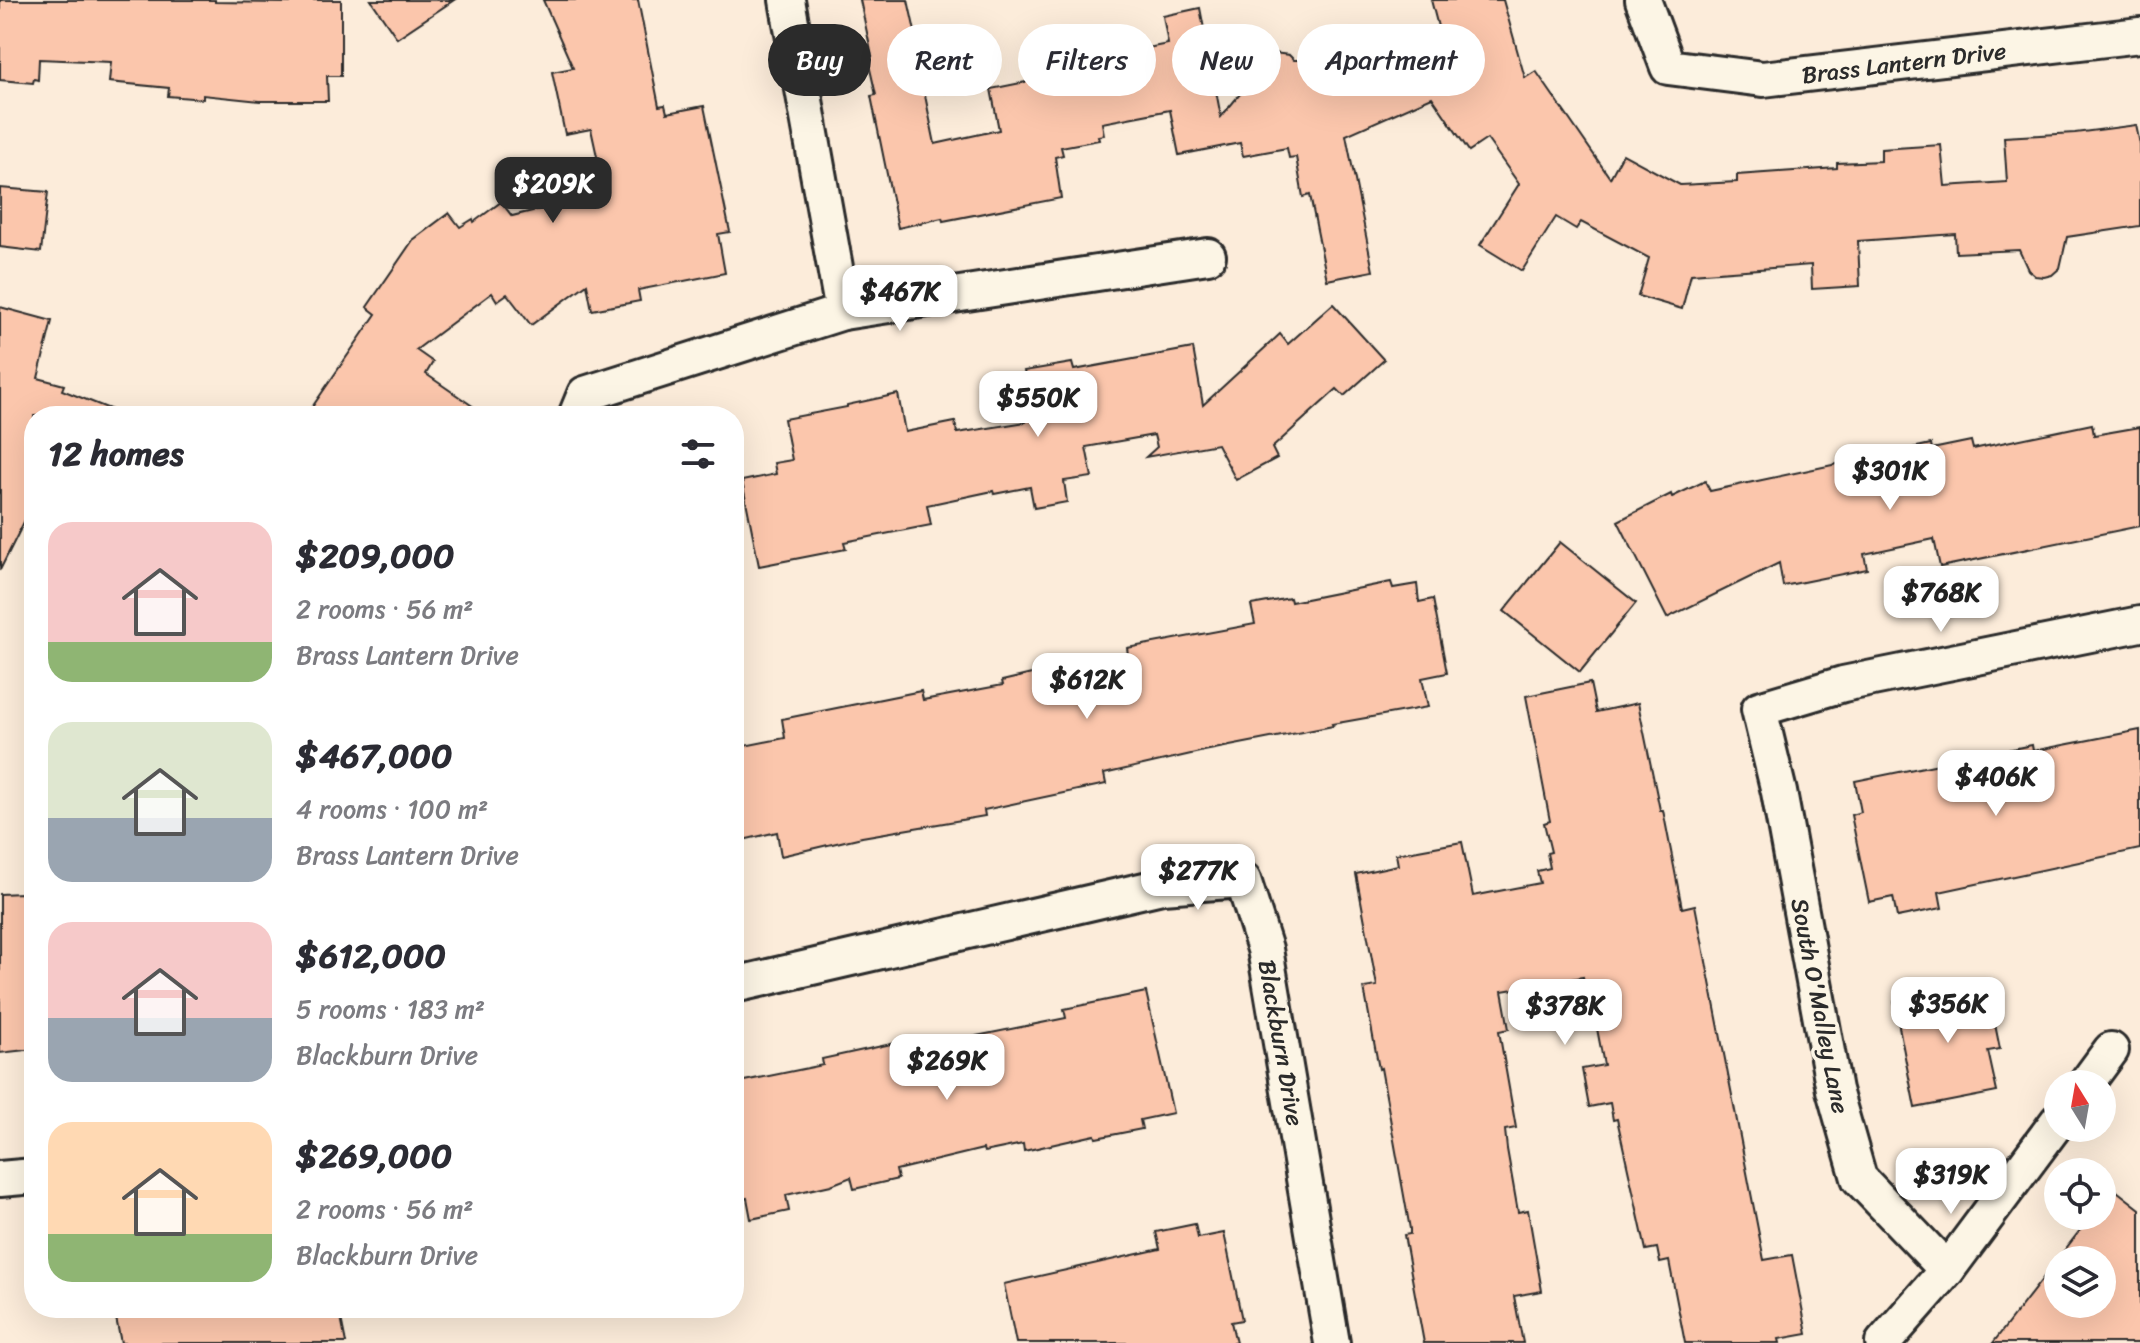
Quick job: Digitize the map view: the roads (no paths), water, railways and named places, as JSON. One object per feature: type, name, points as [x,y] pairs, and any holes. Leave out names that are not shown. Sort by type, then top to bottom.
[{"type":"street","points":[[787,0],[843,312]]},
{"type":"street","name":"Brass Lantern Drive","points":[[1643,0],[1668,67],[1763,79],[2140,35]]},
{"type":"street","points":[[580,406],[585,394],[843,312],[1208,256]]},
{"type":"street","name":"South O'Malley Lane","points":[[1947,1270],[1859,1178],[1834,1090],[1779,792],[1759,709],[1843,684],[2140,624]]},
{"type":"street","name":"Blackburn Drive","points":[[744,983],[1162,886],[1243,880],[1265,949],[1332,1343]]},
{"type":"street","points":[[2096,1070],[2111,1050]]},
{"type":"street","points":[[1883,1343],[1947,1270],[2044,1140]]},
{"type":"street","points":[[0,1179],[24,1177]]}]
